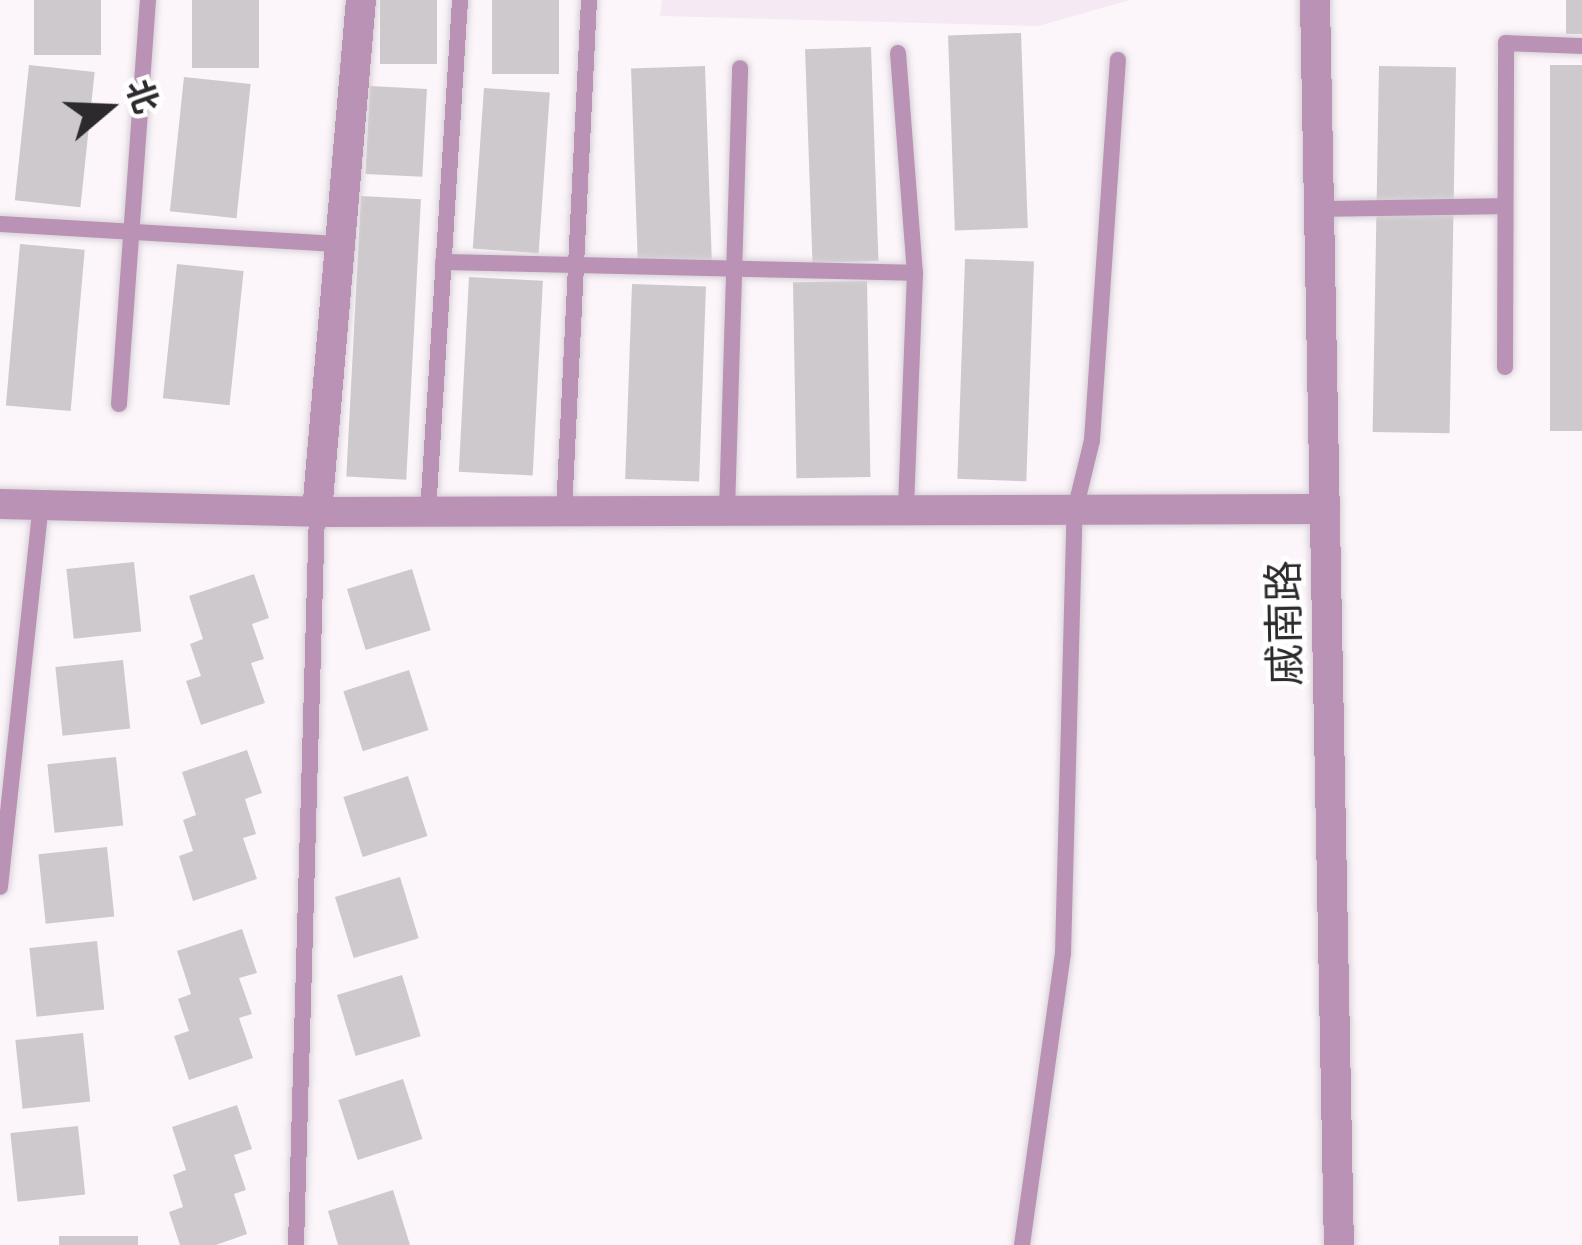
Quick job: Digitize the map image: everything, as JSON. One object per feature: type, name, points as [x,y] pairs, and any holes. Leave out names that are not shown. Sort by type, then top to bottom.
[{"type":"street","points":[[317,512],[362,0]]},
{"type":"street","name":"戚南路","points":[[1315,0],[1339,1245]]},
{"type":"street","points":[[0,504],[317,512],[1325,509]]},
{"type":"lane","points":[[119,404],[148,0]]},
{"type":"lane","points":[[428,512],[460,0]]},
{"type":"lane","points":[[564,512],[589,0]]},
{"type":"lane","points":[[1505,367],[1506,43],[1582,46]]},
{"type":"lane","points":[[898,53],[915,273],[906,510]]},
{"type":"lane","points":[[1022,1245],[1063,954],[1076,510],[1092,440],[1118,60]]},
{"type":"lane","points":[[727,511],[740,68]]},
{"type":"lane","points":[[1319,209],[1505,206]]},
{"type":"lane","points":[[0,224],[340,244]]},
{"type":"lane","points":[[443,262],[915,273]]},
{"type":"lane","points":[[0,887],[41,505]]},
{"type":"lane","points":[[296,1245],[317,512]]},
{"type":"shaded area","points":[[662,0],[1130,0],[1038,26],[660,16]]},
{"type":"building","points":[[34,0],[101,0],[101,55],[34,55]]},
{"type":"building","points":[[192,0],[259,0],[259,68],[192,68]]},
{"type":"building","points":[[380,0],[437,0],[437,64],[380,64]]},
{"type":"building","points":[[492,0],[559,0],[559,74],[492,74]]},
{"type":"building","points":[[1566,0],[1582,0],[1582,34],[1566,34]]},
{"type":"building","points":[[1021,33],[1028,228],[955,230],[948,36]]},
{"type":"building","points":[[871,47],[878,261],[813,263],[805,49]]},
{"type":"building","points":[[29,65],[95,72],[80,207],[15,200]]},
{"type":"building","points":[[1550,65],[1582,65],[1582,431],[1550,431]]},
{"type":"building","points":[[705,66],[712,261],[638,263],[631,69]]},
{"type":"building","points":[[1379,66],[1456,67],[1450,433],[1373,432]]},
{"type":"building","points":[[184,77],[251,84],[237,218],[170,211]]},
{"type":"building","points":[[370,86],[427,89],[422,177],[365,174]]},
{"type":"building","points":[[484,88],[550,93],[539,253],[473,249]]},
{"type":"building","points":[[361,196],[421,199],[406,480],[346,477]]},
{"type":"building","points":[[20,244],[85,250],[71,411],[6,405]]},
{"type":"building","points":[[965,259],[1034,261],[1026,481],[957,479]]},
{"type":"building","points":[[177,264],[244,271],[230,405],[163,398]]},
{"type":"building","points":[[469,277],[543,281],[533,476],[459,472]]},
{"type":"building","points":[[867,281],[870,477],[796,478],[793,282]]},
{"type":"building","points":[[632,284],[706,287],[699,481],[625,479]]},
{"type":"building","points":[[134,562],[141,632],[74,639],[66,569]]},
{"type":"building","points":[[412,569],[431,630],[366,650],[347,589]]},
{"type":"building","points":[[254,574],[269,618],[252,624],[264,659],[251,663],[265,703],[201,725],[186,681],[201,676],[190,644],[203,639],[189,596]]},
{"type":"building","points":[[123,660],[130,729],[63,736],[55,667]]},
{"type":"building","points":[[409,670],[428,730],[363,751],[343,691]]},
{"type":"building","points":[[247,750],[262,793],[245,799],[256,834],[243,838],[257,879],[193,901],[179,856],[193,851],[183,820],[196,815],[182,772]]},
{"type":"building","points":[[116,757],[123,826],[55,833],[47,764]]},
{"type":"building","points":[[408,776],[427,836],[363,857],[343,797]]},
{"type":"building","points":[[107,847],[114,917],[46,924],[38,854]]},
{"type":"building","points":[[400,877],[419,938],[354,958],[335,897]]},
{"type":"building","points":[[242,929],[257,973],[239,978],[252,1014],[239,1018],[253,1058],[189,1080],[174,1036],[189,1031],[178,999],[191,994],[177,951]]},
{"type":"building","points":[[97,941],[104,1010],[37,1017],[29,948]]},
{"type":"building","points":[[402,975],[421,1036],[356,1056],[337,995]]},
{"type":"building","points":[[83,1033],[90,1102],[23,1109],[15,1040]]},
{"type":"building","points":[[403,1079],[422,1139],[358,1160],[338,1100]]},
{"type":"building","points":[[237,1105],[252,1149],[234,1155],[246,1190],[234,1194],[247,1234],[216,1245],[180,1245],[169,1212],[183,1207],[173,1175],[186,1170],[172,1127]]},
{"type":"building","points":[[78,1126],[85,1195],[18,1202],[10,1133]]},
{"type":"building","points":[[393,1190],[410,1245],[338,1245],[328,1211]]},
{"type":"building","points":[[59,1236],[138,1236],[138,1245],[59,1245]]}]
